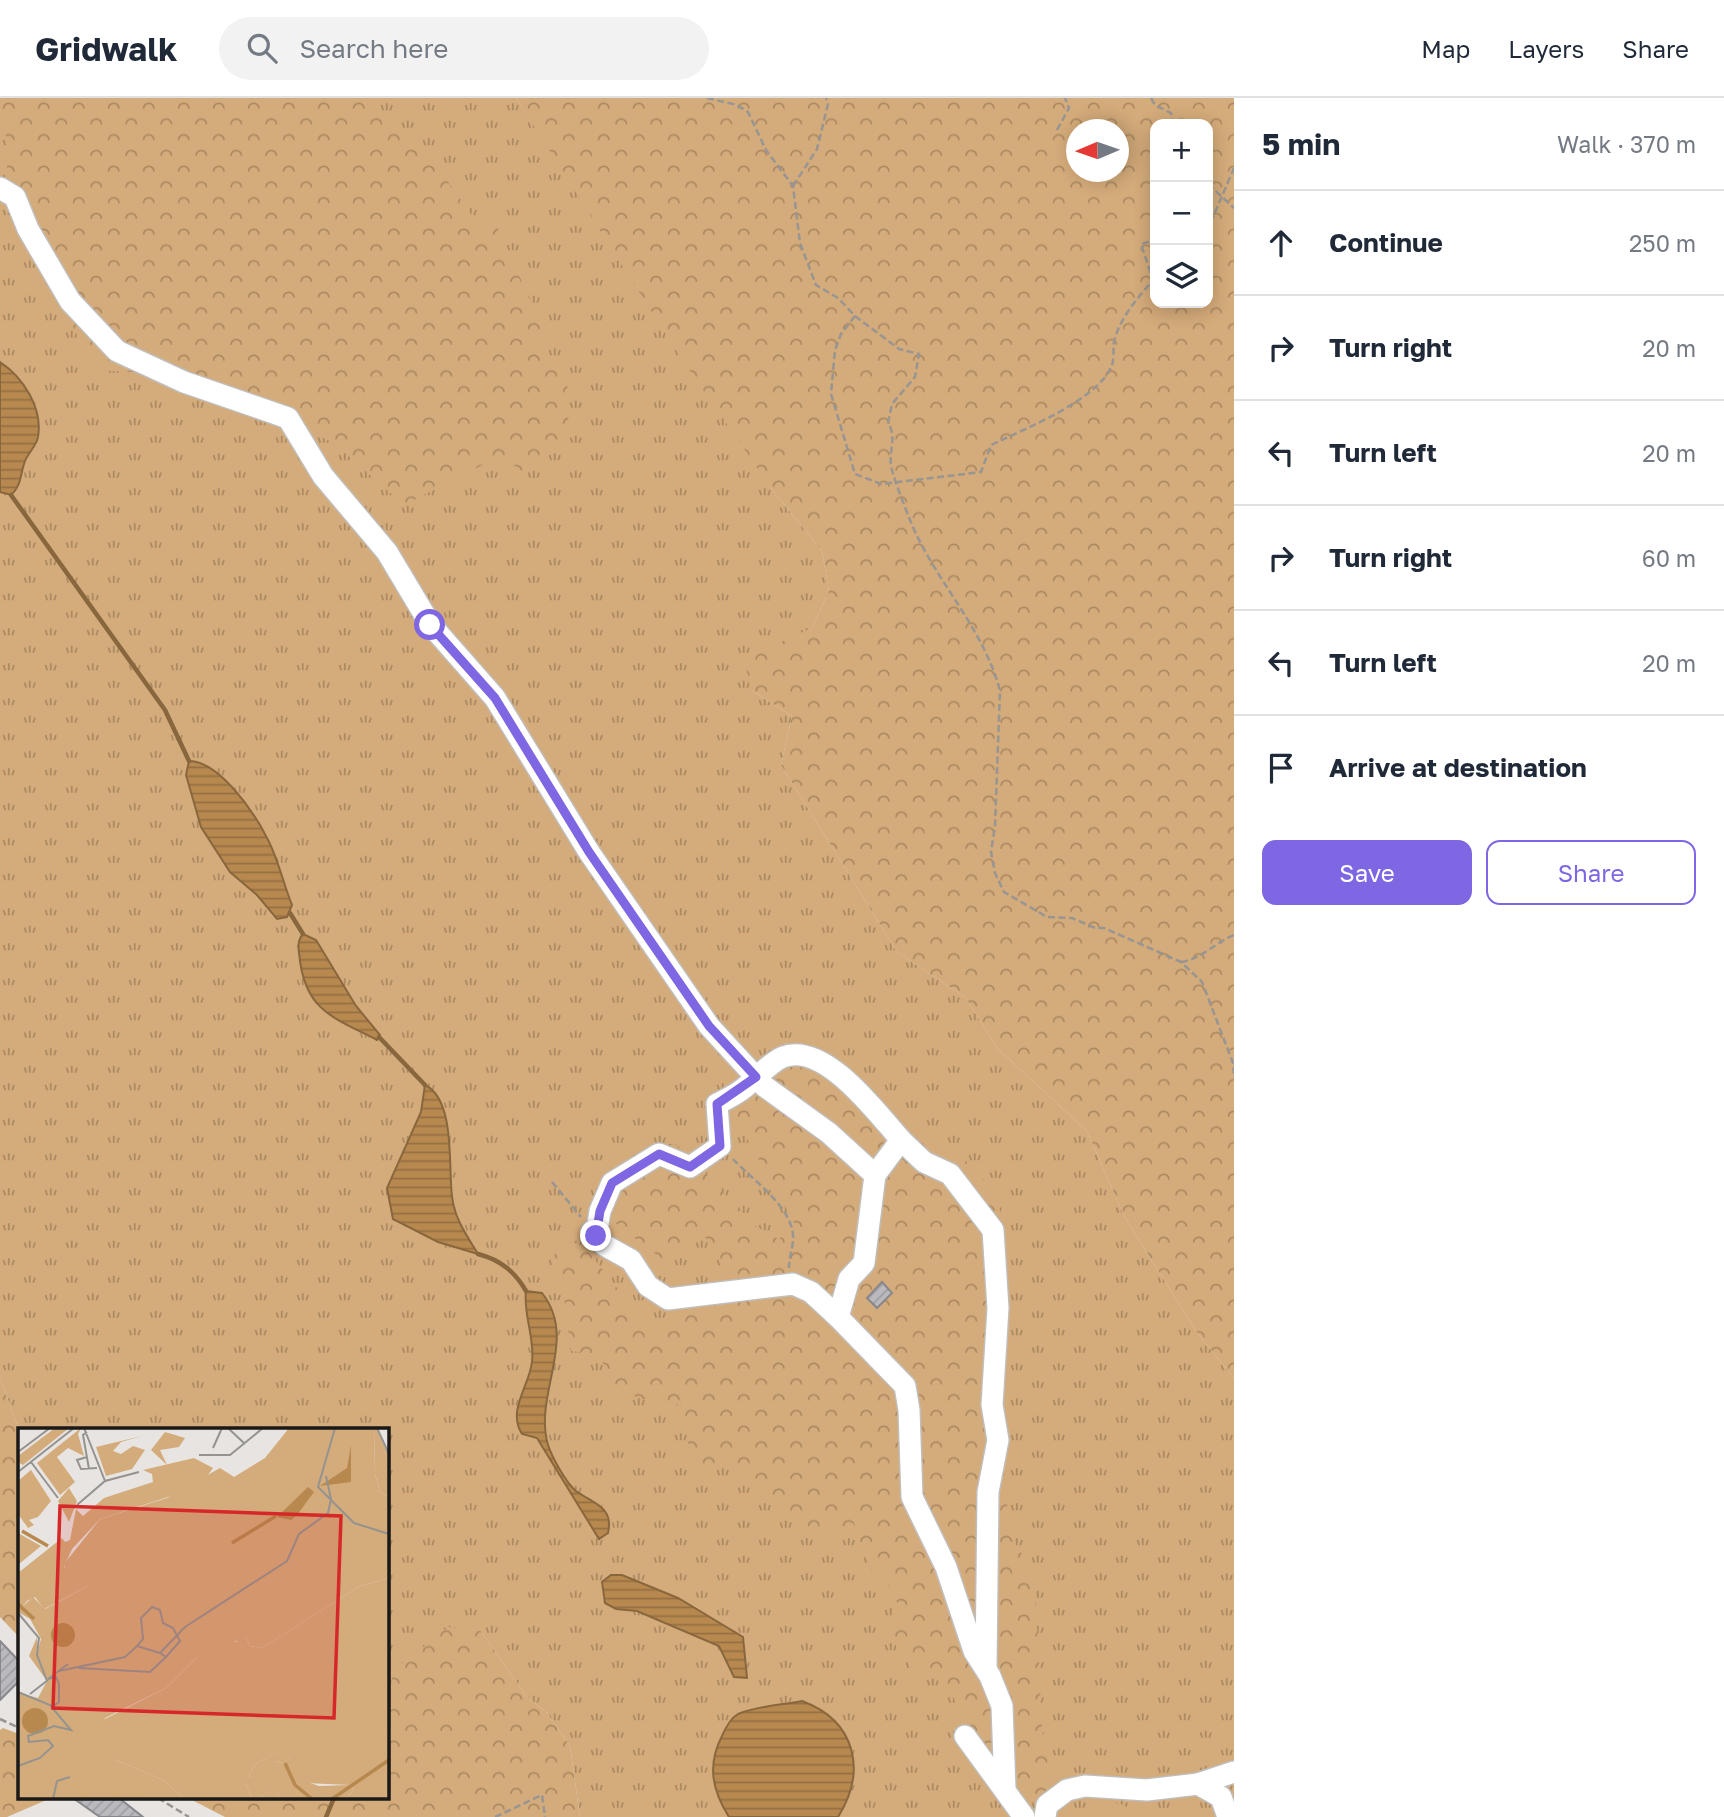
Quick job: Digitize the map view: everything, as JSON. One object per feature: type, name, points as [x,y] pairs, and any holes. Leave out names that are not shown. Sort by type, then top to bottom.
[{"type":"lane","points":[[0,188],[15,197],[28,229],[70,301],[117,351],[184,382],[288,418],[323,476],[387,552],[430,625],[495,698],[589,852],[709,1026],[756,1077],[829,1133],[875,1175]]},
{"type":"lane","points":[[986,1670],[988,1492],[998,1440],[992,1405],[998,1308],[993,1230],[950,1174],[924,1162],[856,1091],[817,1058],[799,1054],[781,1058],[717,1104],[720,1146],[690,1167],[659,1154],[612,1183],[594,1233],[604,1245],[631,1260],[648,1286],[668,1299],[793,1284],[811,1292],[905,1386],[909,1410],[912,1497],[946,1567],[974,1651],[1002,1706],[1004,1789]]},
{"type":"lane","points":[[838,1317],[849,1279],[864,1263],[875,1175],[901,1140]]},
{"type":"lane","points":[[965,1736],[1024,1817]]},
{"type":"lane","points":[[1045,1817],[1047,1805],[1067,1790],[1085,1786],[1147,1790],[1198,1784],[1234,1772]]},
{"type":"lane","points":[[1198,1784],[1221,1797],[1228,1817]]},
{"type":"path","points":[[707,98],[737,105],[748,112],[766,150],[793,186],[800,243],[817,285],[838,298],[855,316],[899,349],[919,354],[915,377],[892,404],[888,423],[894,432],[892,470],[915,531],[972,625],[995,670],[1000,691],[995,826],[991,852],[1004,892],[1048,917],[1072,918],[1095,928],[1104,928],[1181,962],[1202,982],[1233,1063],[1234,1074]]},
{"type":"path","points":[[793,186],[817,149],[828,98]]},
{"type":"path","points":[[1057,130],[1069,108],[1065,98]]},
{"type":"path","points":[[1151,98],[1155,105],[1171,113],[1172,119]]},
{"type":"path","points":[[1213,216],[1234,169]]},
{"type":"path","points":[[1213,189],[1234,208]]},
{"type":"path","points":[[855,316],[841,334],[835,350],[831,394],[855,474],[881,484],[981,472],[991,446],[1064,410],[1098,384],[1112,366],[1114,340],[1126,312],[1153,280],[1141,243],[1150,241]]},
{"type":"path","points":[[1181,962],[1193,960],[1234,935]]},
{"type":"path","points":[[720,1146],[755,1183],[781,1205],[791,1223],[793,1241],[789,1267],[793,1284]]},
{"type":"path","points":[[552,1182],[594,1233]]},
{"type":"path","points":[[0,1719],[18,1728]]},
{"type":"path","points":[[495,1817],[542,1794],[545,1817]]},
{"type":"path","points":[[161,1800],[189,1817]]},
{"type":"green space","points":[[0,98],[516,98],[774,492],[822,551],[829,591],[812,628],[788,641],[751,690],[792,716],[781,765],[897,952],[965,997],[998,1049],[1087,1131],[1124,1216],[1198,1334],[1234,1378],[1234,1817],[580,1817],[570,1746],[547,1713],[525,1695],[481,1631],[389,1697],[391,1724],[388,1756],[388,1428],[18,1428],[0,1378]]},
{"type":"green space","points":[[0,98],[365,98],[428,154],[476,221],[494,220],[541,324],[545,369],[567,370],[569,438],[525,473],[500,456],[404,505],[334,443],[184,375],[95,370],[74,329],[31,223],[8,201],[6,135],[0,129]]},
{"type":"green space","points":[[516,98],[1234,98],[1234,1378],[1198,1334],[1124,1216],[1087,1131],[998,1049],[965,997],[897,952],[781,765],[792,716],[751,690],[745,663],[758,652],[812,628],[829,591],[822,551],[774,492],[681,358]]},
{"type":"green space","points":[[778,1052],[812,1062],[900,1143],[928,1134],[965,1160],[997,1193],[1005,1241],[999,1333],[1003,1459],[1010,1536],[1020,1552],[1034,1563],[1042,1730],[1053,1785],[1026,1806],[980,1746],[946,1684],[913,1670],[892,1640],[890,1619],[898,1604],[885,1579],[874,1577],[853,1523],[812,1538],[783,1513],[760,1482],[742,1467],[692,1466],[682,1405],[652,1402],[612,1389],[600,1354],[571,1351],[564,1298],[551,1267],[556,1250],[572,1242],[584,1246],[642,1320],[662,1335],[674,1330],[682,1305],[751,1280],[724,1276],[714,1244],[700,1234],[687,1236],[675,1259],[663,1260],[605,1215],[604,1198],[639,1152],[655,1144],[676,1144],[754,1225],[778,1239],[797,1228],[730,1108],[731,1076],[744,1064]]},
{"type":"green space","points":[[0,1378],[18,1428],[18,1636],[0,1617]]},
{"type":"green space","points":[[448,1627],[481,1631],[525,1695],[547,1713],[570,1746],[580,1817],[225,1817],[192,1800],[388,1800],[391,1724],[389,1697],[393,1671]]},
{"type":"green space","points":[[3,1728],[18,1734],[18,1800],[46,1800],[7,1817],[0,1817],[0,1730]]},
{"type":"green space","points":[[1119,1803],[1147,1817],[1100,1817],[1109,1804]]},
{"type":"shaded area","points":[[0,362],[30,394],[39,426],[37,440],[11,495],[0,492]]},
{"type":"shaded area","points":[[189,761],[212,769],[245,802],[254,815],[271,846],[292,905],[287,917],[277,919],[257,895],[230,872],[201,827],[186,775]]},
{"type":"shaded area","points":[[303,934],[316,940],[356,1006],[380,1035],[377,1040],[336,1019],[316,1003],[309,992],[300,961],[299,943]]},
{"type":"shaded area","points":[[425,1085],[435,1093],[442,1105],[449,1136],[453,1204],[478,1254],[438,1242],[393,1219],[387,1188],[421,1112]]},
{"type":"shaded area","points":[[526,1291],[542,1293],[552,1311],[556,1329],[556,1348],[546,1406],[548,1445],[572,1487],[601,1507],[608,1517],[608,1533],[599,1539],[537,1438],[522,1434],[518,1425],[520,1398],[532,1362]]},
{"type":"shaded area","points":[[611,1575],[622,1575],[678,1598],[743,1637],[747,1678],[734,1677],[719,1646],[637,1611],[616,1609],[605,1603],[602,1582]]},
{"type":"shaded area","points":[[802,1701],[834,1721],[845,1734],[851,1749],[854,1765],[852,1782],[838,1817],[729,1817],[713,1777],[714,1757],[728,1724],[735,1716],[745,1711]]},
{"type":"building","points":[[882,1282],[892,1293],[877,1308],[867,1298]]},
{"type":"building","points":[[0,1641],[18,1660],[18,1682],[0,1700]]},
{"type":"building","points":[[76,1800],[122,1800],[143,1817],[100,1817]]},
{"type":"waterway","points":[[11,495],[165,710],[189,761]]},
{"type":"waterway","points":[[290,913],[303,934]]},
{"type":"waterway","points":[[379,1037],[425,1085]]},
{"type":"waterway","points":[[478,1254],[506,1268],[526,1291]]},
{"type":"waterway","points":[[326,1817],[333,1800]]},
{"type":"route","points":[[430,625],[495,698],[589,852],[709,1026],[756,1077],[741,1090],[717,1104],[720,1146],[690,1167],[659,1154],[612,1183],[600,1211],[596,1236]]}]
